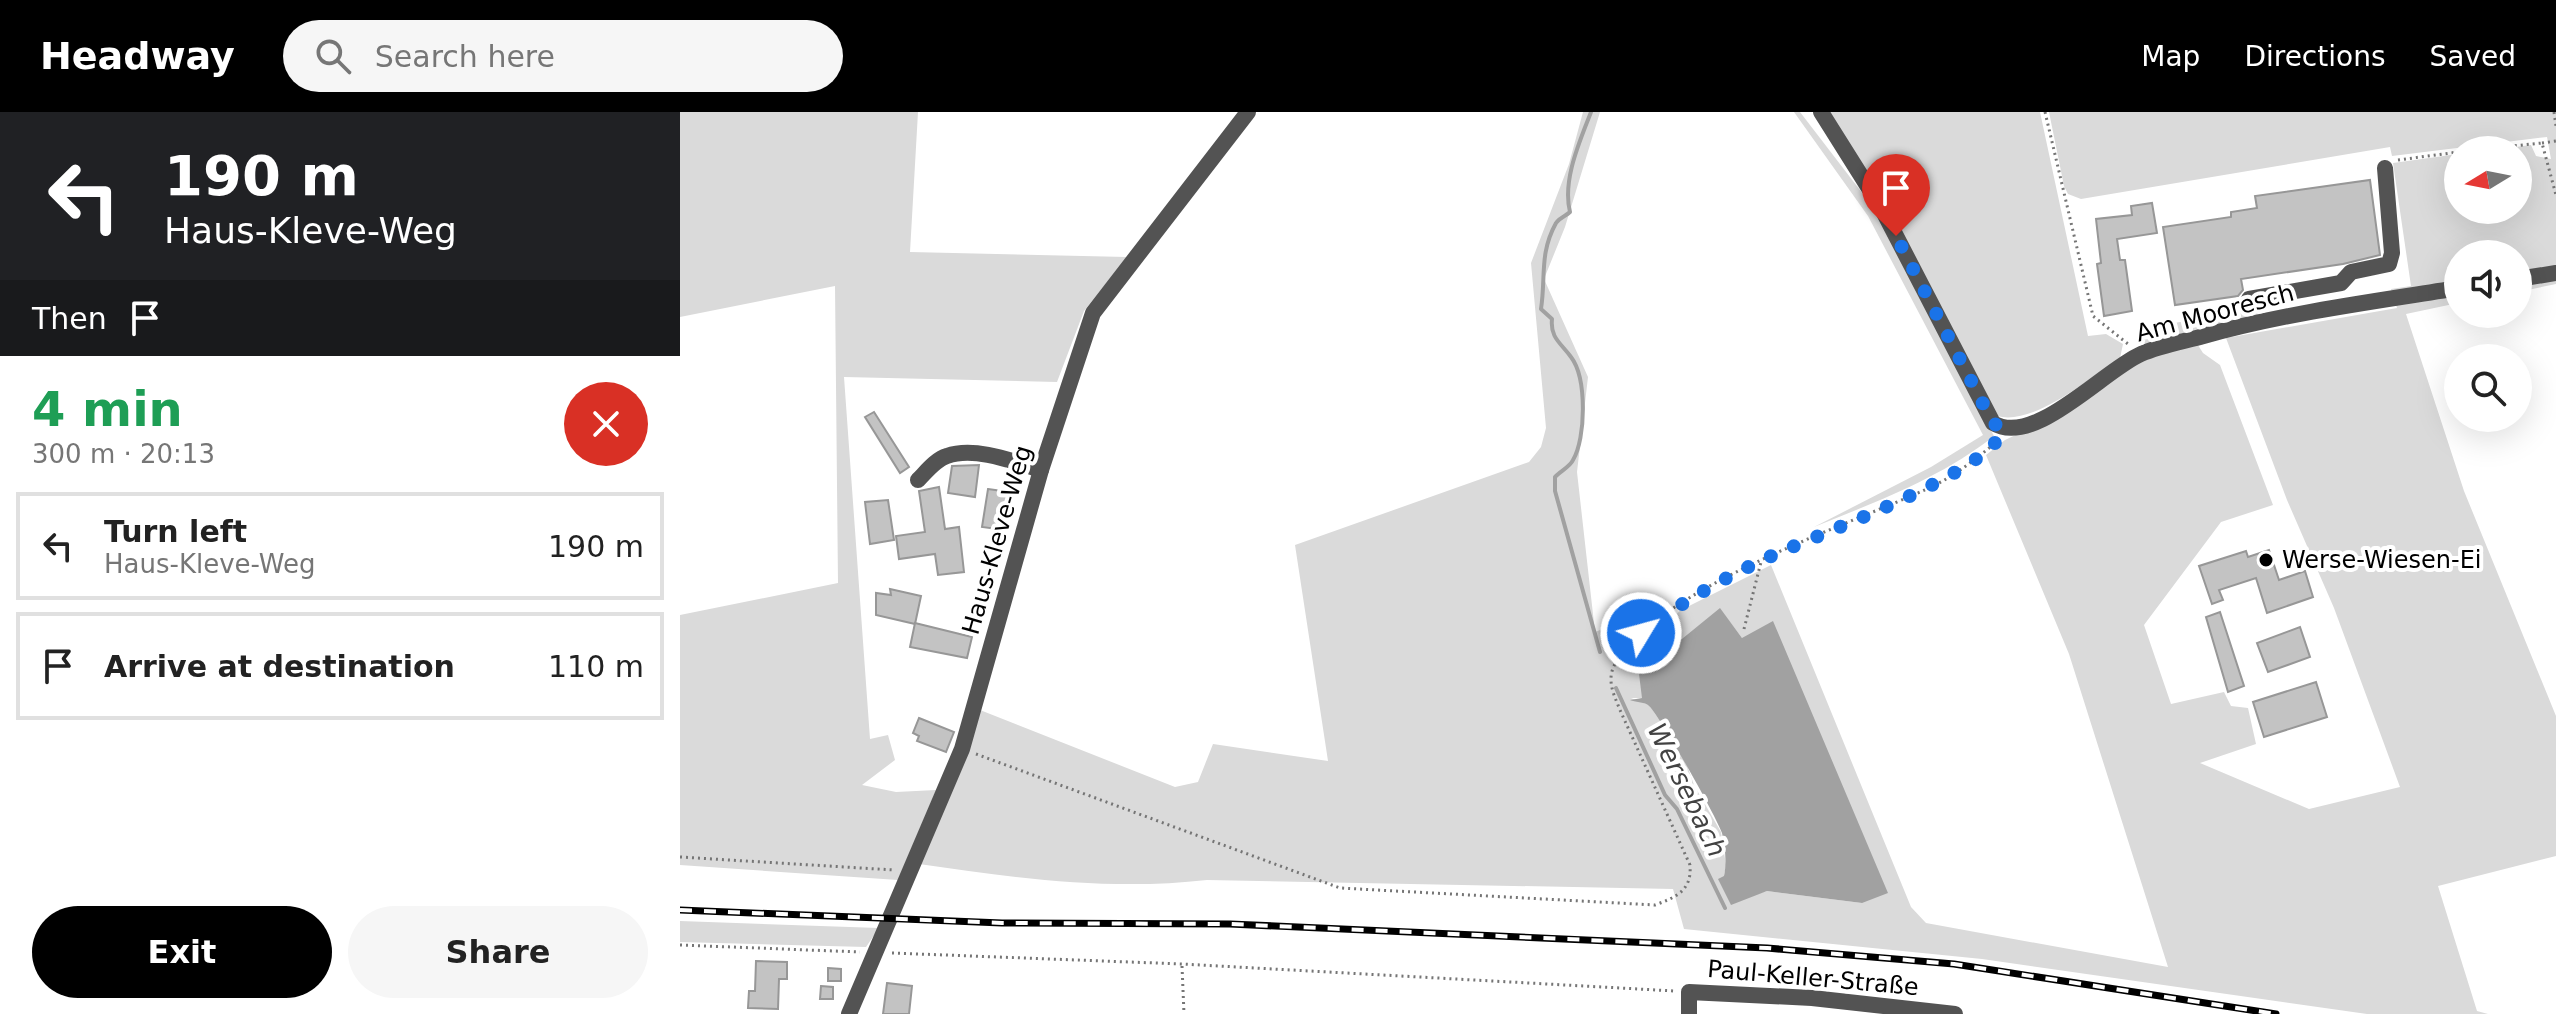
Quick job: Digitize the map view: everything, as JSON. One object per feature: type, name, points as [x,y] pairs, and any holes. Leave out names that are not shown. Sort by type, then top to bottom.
[{"type":"street","name":"Haus-Kleve-Weg","points":[[849,1014],[962,749],[1041,470],[1093,313],[1248,112]]},
{"type":"street","points":[[1821,112],[1882,209],[1993,423],[2003,429]]},
{"type":"street","points":[[2249,299],[2341,283],[2351,272],[2389,264],[2392,253],[2385,168]]},
{"type":"street","points":[[2532,277],[2556,273]]},
{"type":"street","name":"Am Mooresch","points":[[2003,429],[2014,430],[2038,420],[2140,354],[2255,322],[2444,290]]},
{"type":"street","points":[[918,480],[945,456],[957,454],[982,455],[1041,470]]},
{"type":"street","name":"Paul-Keller-Straße","points":[[1689,1014],[1689,992],[1812,998],[1955,1014]]},
{"type":"path","points":[[2045,112],[2093,316],[2140,354]]},
{"type":"path","points":[[2554,112],[2556,126]]},
{"type":"path","points":[[2532,144],[2556,141]]},
{"type":"path","points":[[2542,143],[2556,195]]},
{"type":"path","points":[[2385,168],[2393,160],[2444,154]]},
{"type":"path","points":[[962,749],[1340,888],[1655,905],[1681,895],[1691,878],[1690,865],[1610,684],[1614,666],[1641,633],[1672,609],[1761,560],[1931,487],[1966,466],[2001,438],[2003,429]]},
{"type":"path","points":[[1744,629],[1761,560]]},
{"type":"path","points":[[680,857],[910,871]]},
{"type":"path","points":[[680,945],[1182,964],[1689,992]]},
{"type":"path","points":[[1182,964],[1184,1014]]},
{"type":"shaded area","points":[[680,112],[918,112],[910,252],[1127,257],[1084,311],[1057,382],[844,377],[870,739],[888,735],[895,760],[862,785],[896,792],[936,790],[898,880],[680,865],[680,615],[838,583],[835,286],[680,317]]},
{"type":"shaded area","points":[[1583,112],[1600,112],[1565,227],[1544,279],[1588,377],[1577,472],[1595,632],[1663,606],[1663,626],[1681,610],[1771,565],[1911,907],[1926,923],[2168,967],[2069,654],[1986,455],[2005,440],[2039,424],[2138,361],[2196,342],[2203,353],[2220,365],[2273,505],[2221,522],[2144,625],[2171,704],[2224,692],[2231,706],[2248,708],[2256,744],[2200,763],[2309,809],[2400,787],[2334,608],[2287,500],[2226,338],[2397,308],[2391,289],[2411,286],[2393,163],[2444,156],[2444,224],[2532,224],[2532,147],[2536,156],[2551,159],[2547,137],[2444,136],[2444,150],[2392,156],[2390,147],[2081,199],[2068,194],[2064,186],[2049,112],[2556,112],[2556,284],[2532,289],[2532,240],[2444,240],[2444,306],[2406,314],[2464,491],[2556,716],[2556,856],[2438,886],[2477,1011],[2488,1014],[2367,1014],[1982,959],[1684,929],[1673,889],[1207,880],[1099,883],[1027,878],[919,864],[980,710],[1175,787],[1198,782],[1213,744],[1328,761],[1295,545],[1529,462],[1541,447],[1546,428],[1531,263],[1569,164]],"holes":[[[1720,609],[1742,638],[1862,903],[1767,891],[1751,896],[1724,876],[1726,865],[1721,832],[1694,785],[1683,754],[1649,705],[1631,698],[1642,698]]]},
{"type":"shaded area","points":[[1794,112],[1800,112],[1876,211],[1994,436],[1930,477],[1814,527],[1931,467],[1983,435],[1868,216]]},
{"type":"shaded area","points":[[1819,112],[2040,112],[2088,336],[2106,334],[2123,344],[2120,358],[2044,408],[2012,417],[1997,416],[1880,191]]},
{"type":"shaded area","points":[[2257,310],[2258,317],[2189,331],[2147,345],[2137,339],[2142,328]]},
{"type":"shaded area","points":[[1720,608],[1742,638],[1773,621],[1888,893],[1862,903],[1767,891],[1731,905],[1718,879],[1724,876],[1725,860],[1718,823],[1654,712],[1646,704],[1630,700],[1642,698],[1639,674]]},
{"type":"shaded area","points":[[680,921],[879,928],[866,947],[680,942]]},
{"type":"building","points":[[2370,180],[2380,255],[2343,264],[2241,279],[2243,290],[2238,296],[2175,305],[2163,227],[2231,217],[2231,212],[2257,208],[2255,196]]},
{"type":"building","points":[[2152,203],[2157,233],[2117,239],[2120,260],[2125,260],[2132,311],[2104,316],[2097,264],[2101,263],[2096,219],[2132,215],[2131,206]]},
{"type":"building","points":[[874,412],[909,467],[900,473],[865,417]]},
{"type":"building","points":[[979,465],[975,497],[948,493],[952,466]]},
{"type":"building","points":[[939,487],[945,529],[959,527],[964,572],[938,575],[935,554],[899,559],[896,536],[925,532],[919,491]]},
{"type":"building","points":[[988,489],[1010,492],[1004,530],[982,527]]},
{"type":"building","points":[[888,500],[894,540],[870,544],[865,502]]},
{"type":"building","points":[[2269,550],[2279,580],[2305,571],[2313,597],[2267,613],[2256,578],[2219,590],[2223,600],[2212,604],[2199,566],[2246,551],[2248,557]]},
{"type":"building","points":[[890,589],[921,596],[915,624],[876,615],[876,593],[891,595]]},
{"type":"building","points":[[2220,612],[2244,686],[2228,692],[2206,617]]},
{"type":"building","points":[[915,623],[972,637],[967,658],[910,647]]},
{"type":"building","points":[[2300,627],[2310,657],[2268,672],[2257,643]]},
{"type":"building","points":[[2316,682],[2327,717],[2264,737],[2253,702]]},
{"type":"building","points":[[919,718],[954,732],[946,752],[917,741],[919,736],[913,733]]},
{"type":"building","points":[[756,961],[787,962],[787,979],[779,979],[778,1009],[748,1008],[749,991],[755,991]]},
{"type":"building","points":[[828,968],[841,969],[841,981],[828,981]]},
{"type":"building","points":[[887,983],[912,986],[909,1014],[883,1014]]},
{"type":"building","points":[[821,986],[833,987],[833,999],[820,999]]},
{"type":"waterway","name":"Wersebach","points":[[1591,112],[1570,174],[1570,212],[1556,223],[1547,245],[1541,309],[1552,319],[1554,336],[1571,357],[1580,379],[1583,408],[1580,438],[1572,462],[1555,477],[1555,491],[1600,652]]},
{"type":"waterway","name":"Wersebach","points":[[1616,688],[1665,795],[1677,809],[1725,908]]},
{"type":"railway","points":[[680,910],[1002,923],[1230,924],[1767,948],[1954,964],[2276,1014]]},
{"type":"place","name":"Werse-Wiesen-Ei","points":[[2266,560]]},
{"type":"route","points":[[1641,633],[1672,609],[1761,560],[1931,487],[1966,466],[2001,438],[2003,429],[1993,423],[1896,236]]}]
